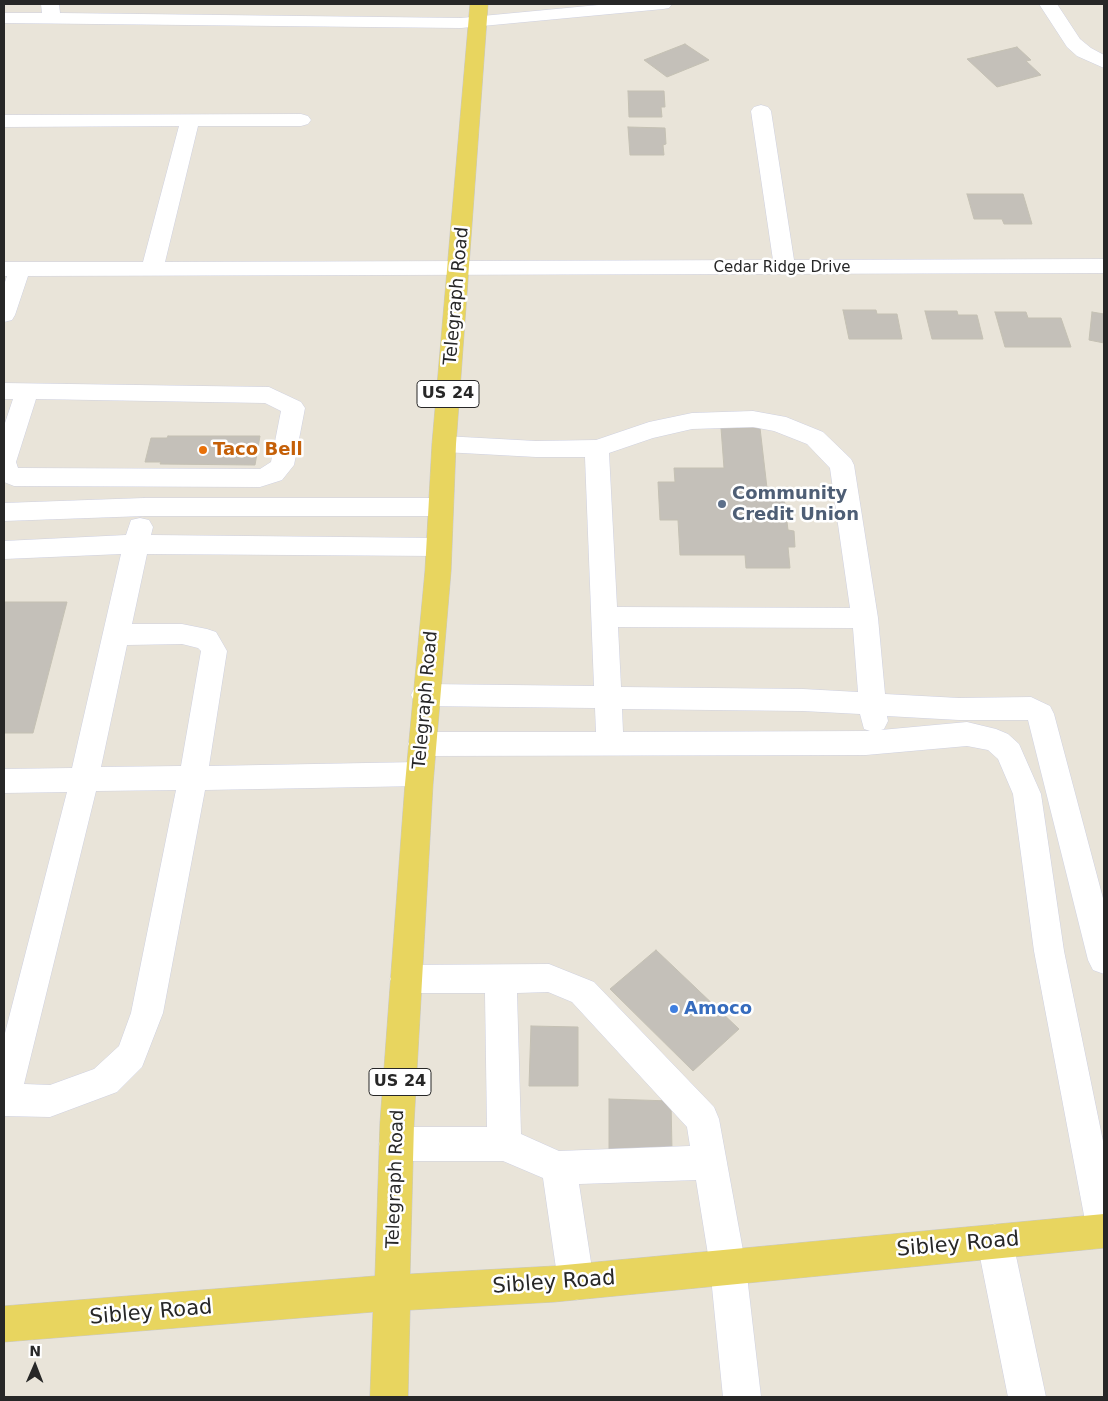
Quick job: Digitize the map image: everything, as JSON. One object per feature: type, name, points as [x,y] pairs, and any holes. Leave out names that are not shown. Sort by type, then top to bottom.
[{"type":"main road","name":"Telegraph Road","points":[[389,1397],[396,1144],[406,978],[426,695],[438,571],[444,444],[479,13]]},
{"type":"main road","name":"Sibley Road","points":[[4,1324],[392,1293],[576,1282],[1104,1231]]},
{"type":"street","points":[[4,18],[51,11],[479,13],[663,4]]},
{"type":"street","points":[[1048,4],[1073,43],[1084,52],[1104,62]]},
{"type":"street","points":[[761,111],[785,268]]},
{"type":"street","points":[[152,269],[190,120]]},
{"type":"street","points":[[4,121],[301,120]]},
{"type":"street","name":"Cedar Ridge Drive","points":[[12,269],[1104,266]]},
{"type":"street","points":[[4,315],[12,269]]},
{"type":"street","points":[[4,392],[27,392],[269,395],[293,408],[282,465],[273,474],[260,478],[14,477],[5,472],[4,462],[27,392]]},
{"type":"street","points":[[444,444],[536,449],[597,448],[649,430],[692,421],[752,419],[778,423],[815,438],[842,465],[865,618],[876,741]]},
{"type":"street","points":[[597,448],[610,743]]},
{"type":"street","points":[[4,512],[144,507],[440,507]]},
{"type":"street","points":[[116,635],[182,634],[207,639],[214,651],[193,778],[147,1013],[131,1056],[105,1080],[50,1100],[4,1100],[84,780],[144,507]]},
{"type":"street","points":[[4,550],[136,544],[438,547]]},
{"type":"street","points":[[604,617],[865,618]]},
{"type":"street","points":[[426,695],[803,700],[959,709],[1031,708],[1040,714],[1104,960]]},
{"type":"street","points":[[4,781],[193,778],[610,743],[876,741],[967,734],[986,737],[998,742],[1009,752],[1027,794],[1049,951],[1104,1231]]},
{"type":"street","points":[[406,978],[549,978],[583,992],[702,1119],[728,1267],[742,1397]]},
{"type":"street","points":[[501,978],[504,1144]]},
{"type":"street","points":[[396,1144],[504,1144],[559,1168],[710,1162]]},
{"type":"street","points":[[559,1168],[576,1282]]},
{"type":"street","points":[[995,1242],[1028,1397]]},
{"type":"building","points":[[685,44],[709,60],[667,77],[644,60]]},
{"type":"building","points":[[1017,47],[1031,60],[1026,61],[1041,75],[997,87],[967,59]]},
{"type":"building","points":[[628,91],[664,91],[665,107],[661,107],[662,117],[629,117]]},
{"type":"building","points":[[628,127],[665,128],[666,144],[663,145],[664,155],[630,155]]},
{"type":"building","points":[[967,194],[1023,194],[1032,224],[1004,224],[1002,219],[974,219]]},
{"type":"building","points":[[843,310],[876,310],[877,314],[897,314],[902,339],[849,339]]},
{"type":"building","points":[[925,311],[957,311],[958,315],[977,315],[983,339],[932,339]]},
{"type":"building","points":[[995,312],[1026,312],[1028,318],[1061,318],[1071,347],[1005,347]]},
{"type":"building","points":[[1092,312],[1104,314],[1104,343],[1089,340]]},
{"type":"building","name":"Community Credit Union","points":[[721,428],[760,428],[767,488],[783,489],[788,530],[794,531],[795,547],[788,547],[790,568],[746,568],[745,555],[680,555],[678,520],[660,520],[658,482],[675,482],[674,468],[724,468]]},
{"type":"building","name":"Taco Bell","points":[[168,436],[260,436],[255,465],[160,464],[161,462],[145,462],[151,438],[167,438]]},
{"type":"building","points":[[4,602],[67,602],[33,733],[4,733]]},
{"type":"building","name":"Amoco","points":[[656,950],[739,1029],[693,1071],[610,989]]},
{"type":"building","points":[[531,1026],[578,1027],[578,1086],[529,1086]]},
{"type":"building","points":[[609,1099],[671,1101],[672,1151],[609,1150]]},
{"type":"place","name":"Taco Bell","points":[[203,450]]},
{"type":"place","name":"Community Credit Union","points":[[722,504]]},
{"type":"place","name":"Amoco","points":[[674,1009]]}]
